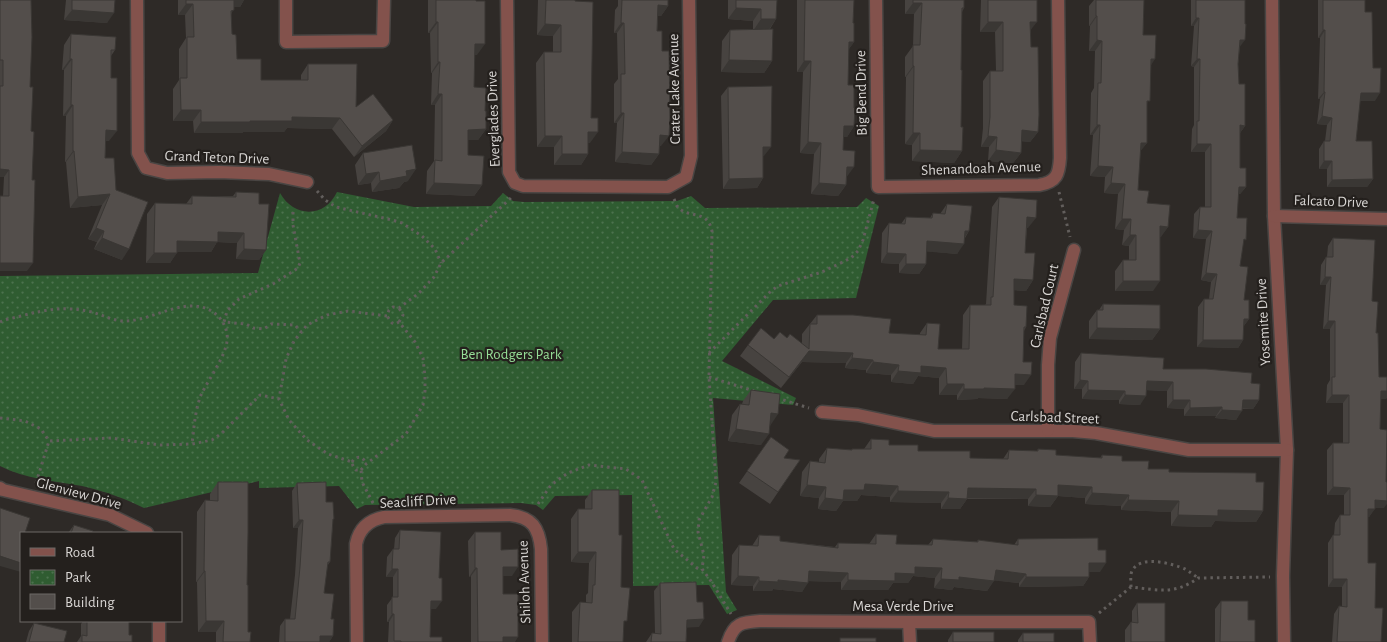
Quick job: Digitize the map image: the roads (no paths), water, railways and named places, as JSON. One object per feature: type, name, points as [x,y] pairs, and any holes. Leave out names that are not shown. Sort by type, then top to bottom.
[{"type":"street","name":"Grand Teton Drive","points":[[137,0],[138,153],[146,168],[167,174],[219,172],[269,174],[307,182]]},
{"type":"street","points":[[286,0],[286,42],[383,41],[384,0]]},
{"type":"street","name":"Everglades Drive","points":[[507,0],[509,172],[515,183],[523,186],[668,187]]},
{"type":"street","name":"Crater Lake Avenue","points":[[668,187],[686,177],[691,156],[689,0]]},
{"type":"street","name":"Big Bend Drive","points":[[876,0],[878,186]]},
{"type":"street","name":"Shenandoah Avenue","points":[[878,186],[1039,185],[1047,184],[1055,178],[1059,170],[1060,158],[1058,0]]},
{"type":"street","name":"Yosemite Drive","points":[[1272,0],[1274,216],[1287,450],[1283,576],[1284,642]]},
{"type":"street","name":"Falcato Drive","points":[[1274,216],[1387,219]]},
{"type":"street","name":"Carlsbad Court","points":[[1048,430],[1050,338],[1074,250]]},
{"type":"street","name":"Carlsbad Street","points":[[822,412],[858,415],[934,431],[1072,430],[1189,450],[1287,450]]},
{"type":"street","name":"Glenview Drive","points":[[0,488],[110,515],[145,532]]},
{"type":"street","name":"Seacliff Drive","points":[[358,642],[356,544],[360,532],[373,520],[384,516],[510,515],[518,516],[531,523]]},
{"type":"street","name":"Shiloh Avenue","points":[[531,523],[536,528],[540,537],[542,642]]},
{"type":"street","name":"Mesa Verde Drive","points":[[728,642],[731,633],[737,625],[760,621],[1089,622],[1090,642]]},
{"type":"street","points":[[158,642],[159,622]]},
{"type":"street","points":[[910,622],[910,642]]},
{"type":"park label","name":"Ben Rodgers Park","points":[[511,354]]}]
